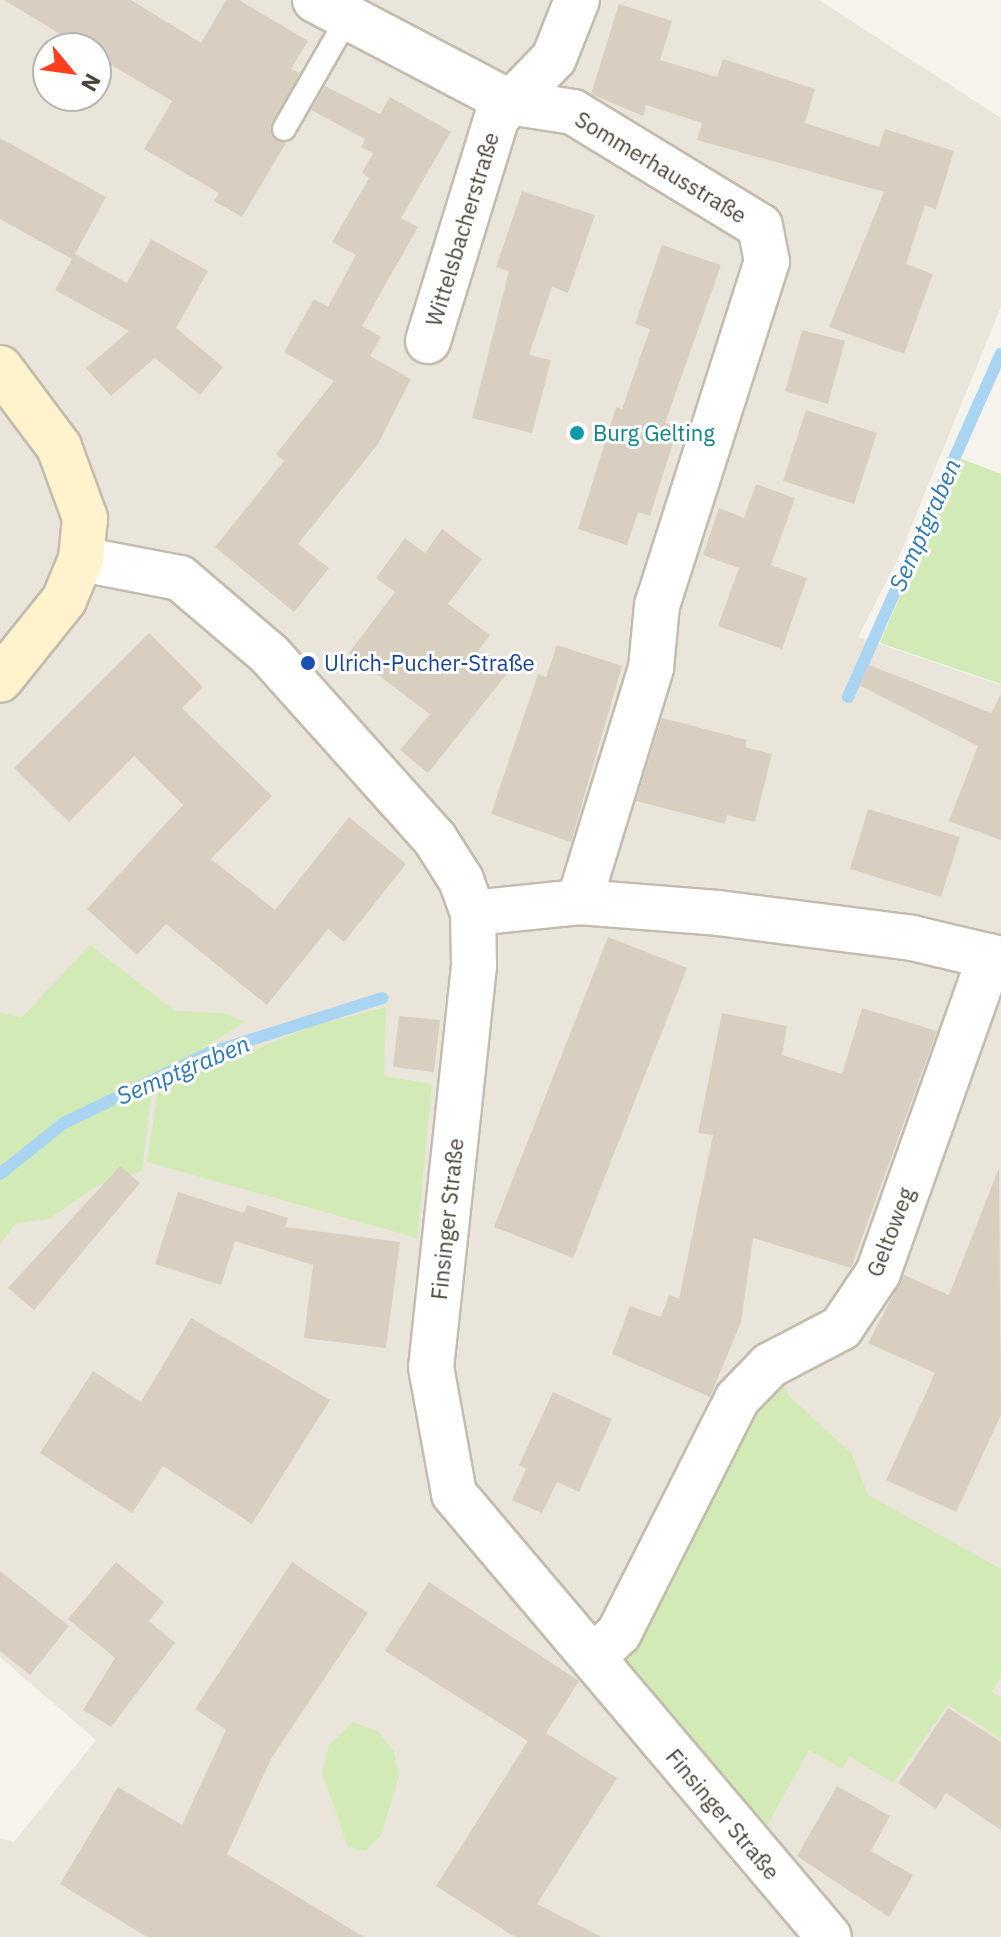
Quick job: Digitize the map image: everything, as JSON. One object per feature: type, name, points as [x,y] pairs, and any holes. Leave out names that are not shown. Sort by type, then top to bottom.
[{"type":"main road","points":[[0,368],[59,447],[85,518],[81,559],[64,600],[0,680]]},
{"type":"street","name":"Wittelsbacherstraße","points":[[428,341],[497,117],[554,58],[577,0]]},
{"type":"street","name":"Sommerhausstraße","points":[[331,9],[509,102],[573,112],[760,226],[767,261],[657,605],[651,668],[579,902]]},
{"type":"street","name":"Finsinger Straße","points":[[81,559],[180,578],[270,655],[435,839],[473,913],[474,966],[431,1367],[454,1494],[829,1937]]},
{"type":"street","points":[[473,913],[579,902],[799,922],[996,958]]},
{"type":"street","name":"Geltoweg","points":[[593,1658],[619,1633],[737,1399],[770,1365],[841,1328],[878,1273],[996,958]]},
{"type":"lane","points":[[284,129],[331,9]]},
{"type":"shaded area","points":[[0,0],[819,0],[1001,118],[1001,307],[898,559],[858,637],[1001,685],[1001,1937],[0,1937],[0,1838],[14,1842],[96,1740],[0,1657]]},
{"type":"green space","points":[[959,458],[1001,474],[1001,684],[880,643]]},
{"type":"green space","points":[[90,945],[175,1011],[224,1013],[245,1022],[153,1080],[142,1171],[97,1186],[49,1219],[16,1223],[0,1245],[0,1013],[22,1017]]},
{"type":"green space","points":[[386,1007],[384,1076],[432,1084],[417,1238],[147,1162],[158,1089],[313,1026]]},
{"type":"green space","points":[[784,1383],[788,1395],[851,1453],[868,1495],[1001,1569],[1001,1676],[992,1692],[1001,1697],[1001,1738],[948,1705],[893,1783],[849,1756],[842,1769],[809,1750],[765,1829],[619,1660],[761,1389]]},
{"type":"green space","points":[[353,1722],[379,1732],[394,1752],[399,1776],[381,1835],[366,1851],[348,1847],[322,1773],[329,1745]]},
{"type":"building","points":[[4,0],[131,0],[201,43],[226,0],[239,0],[308,41],[291,69],[300,73],[270,128],[286,143],[242,217],[214,201],[219,193],[144,149],[172,101],[112,65],[112,32],[57,32]]},
{"type":"building","points":[[619,4],[672,21],[660,60],[717,77],[723,59],[815,89],[805,123],[879,147],[885,129],[954,151],[936,209],[925,205],[906,264],[933,274],[904,354],[829,327],[884,192],[697,140],[702,123],[646,105],[643,116],[591,94]]},
{"type":"building","points":[[325,86],[380,114],[390,97],[451,132],[401,218],[418,227],[362,326],[381,337],[370,356],[411,379],[378,444],[298,544],[329,568],[294,612],[215,547],[284,461],[276,454],[334,381],[284,352],[314,299],[328,307],[356,255],[332,242],[369,178],[362,173],[373,153],[361,147],[365,139],[311,110]]},
{"type":"building","points":[[0,138],[106,197],[75,254],[127,283],[151,239],[208,271],[176,328],[223,367],[200,395],[155,358],[111,396],[86,368],[129,331],[55,290],[72,259],[0,219]]},
{"type":"building","points":[[522,191],[595,215],[568,293],[552,287],[529,355],[551,360],[532,433],[472,418],[509,271],[496,267]]},
{"type":"building","points":[[662,245],[721,265],[665,423],[678,427],[650,516],[638,512],[627,545],[578,529],[616,407],[622,409],[650,329],[635,324]]},
{"type":"building","points":[[802,330],[845,341],[828,404],[785,391]]},
{"type":"building","points":[[806,410],[877,433],[854,504],[783,481]]},
{"type":"building","points":[[756,484],[795,498],[771,565],[807,578],[782,649],[718,626],[739,568],[703,555],[719,508],[744,518]]},
{"type":"building","points":[[442,529],[482,559],[448,604],[490,635],[478,651],[514,665],[428,773],[400,750],[430,714],[349,653],[395,592],[376,578],[405,538],[425,553]]},
{"type":"building","points":[[149,633],[203,687],[182,708],[272,796],[211,859],[275,910],[349,817],[406,864],[344,942],[328,929],[267,1005],[166,924],[137,955],[87,909],[183,805],[134,756],[69,822],[14,768]]},
{"type":"building","points":[[557,645],[622,666],[571,842],[491,814],[538,674],[546,677]]},
{"type":"building","points":[[869,665],[991,713],[1001,694],[1001,840],[949,821],[978,746],[859,685]]},
{"type":"building","points":[[662,718],[747,740],[745,747],[772,754],[755,822],[727,815],[725,824],[636,801]]},
{"type":"building","points":[[868,809],[960,837],[941,897],[850,869]]},
{"type":"building","points":[[608,937],[687,968],[573,1258],[494,1227]]},
{"type":"building","points":[[862,1008],[937,1031],[851,1268],[753,1238],[741,1322],[710,1397],[612,1354],[630,1306],[661,1317],[669,1295],[679,1299],[713,1135],[698,1133],[722,1013],[787,1026],[782,1055],[842,1074]]},
{"type":"building","points":[[399,1016],[440,1020],[434,1072],[393,1067]]},
{"type":"building","points":[[120,1166],[140,1183],[34,1310],[8,1288]]},
{"type":"building","points":[[999,1168],[1001,1415],[956,1512],[886,1480],[935,1373],[868,1343],[904,1275],[949,1295]]},
{"type":"building","points":[[178,1192],[244,1213],[247,1205],[288,1218],[285,1227],[400,1242],[386,1348],[304,1338],[313,1265],[235,1241],[221,1285],[155,1264]]},
{"type":"building","points":[[191,1318],[330,1400],[252,1524],[163,1466],[132,1513],[40,1453],[93,1371],[141,1402]]},
{"type":"building","points":[[553,1392],[612,1419],[579,1492],[557,1482],[542,1513],[512,1500],[526,1469],[519,1465]]},
{"type":"building","points":[[116,1562],[164,1602],[149,1621],[175,1643],[111,1727],[83,1710],[115,1658],[68,1619]]},
{"type":"building","points":[[292,1562],[368,1613],[271,1759],[227,1854],[364,1937],[147,1937],[60,1884],[118,1787],[182,1825],[226,1730],[195,1709]]},
{"type":"building","points":[[0,1571],[69,1626],[30,1675],[0,1651]]},
{"type":"building","points":[[429,1582],[579,1681],[546,1733],[617,1778],[537,1904],[602,1937],[515,1937],[436,1886],[528,1741],[385,1651]]},
{"type":"building","points":[[948,1708],[1001,1742],[1001,1830],[946,1793],[936,1809],[898,1783]]},
{"type":"building","points":[[837,1786],[890,1816],[871,1851],[913,1875],[889,1917],[797,1856]]},
{"type":"waterway","name":"Semptgraben","points":[[848,697],[1001,353]]},
{"type":"waterway","name":"Semptgraben","points":[[0,1174],[64,1123],[209,1053],[382,998]]},
{"type":"place","name":"Burg Gelting","points":[[577,433]]},
{"type":"place","name":"Ulrich-Pucher-Straße","points":[[308,663]]}]
